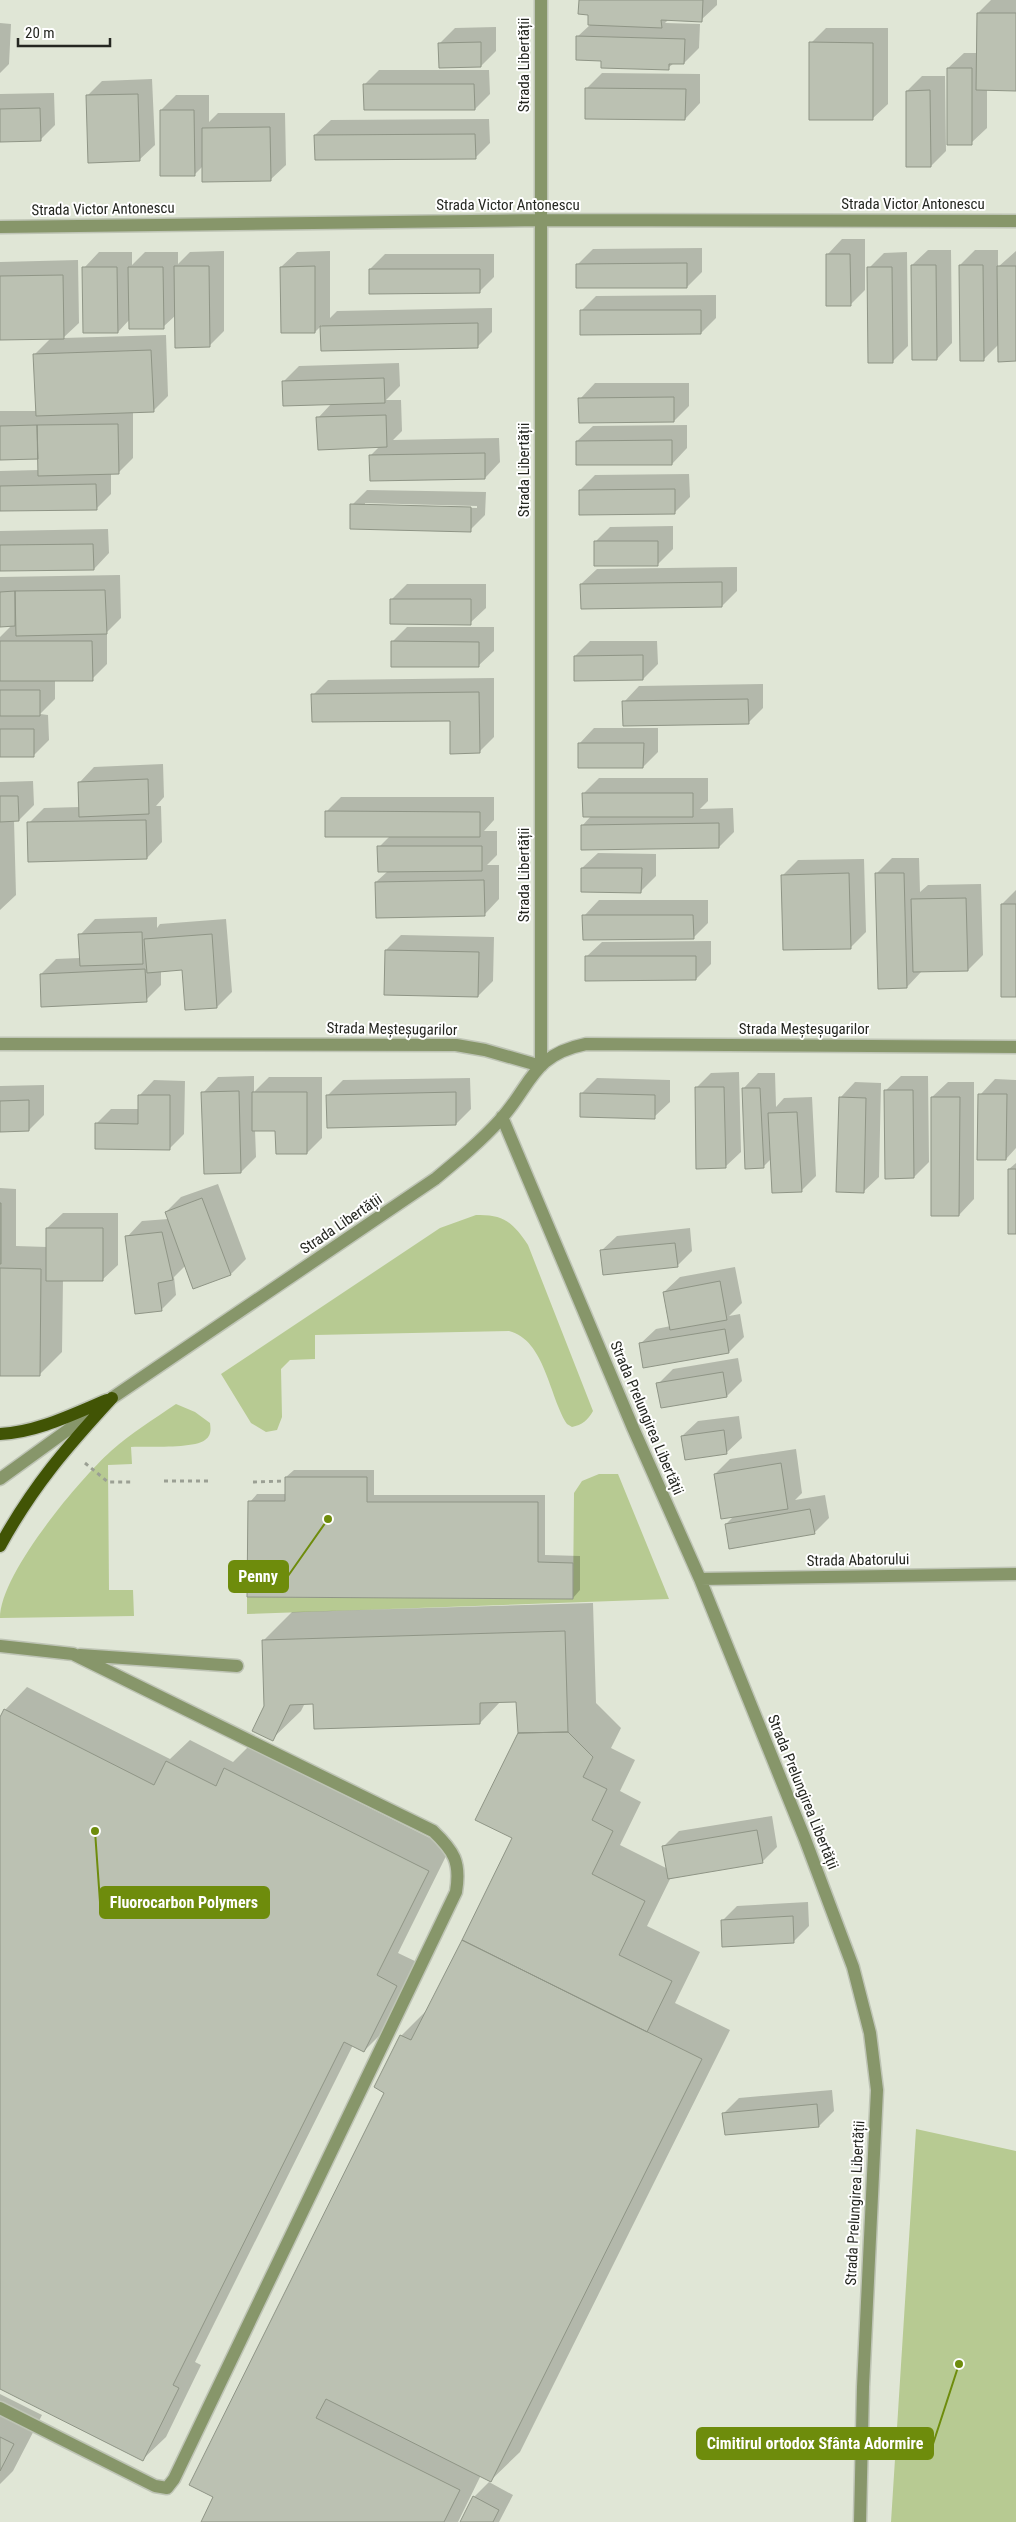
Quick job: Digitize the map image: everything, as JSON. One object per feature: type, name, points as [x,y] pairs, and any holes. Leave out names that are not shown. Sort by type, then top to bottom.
[{"type":"main road","points":[[0,1434],[34,1429],[112,1398]]},
{"type":"main road","points":[[0,1546],[23,1506],[54,1461],[112,1398]]},
{"type":"street","name":"Strada Libertății","points":[[0,1478],[112,1398],[435,1179],[476,1145],[502,1118],[526,1081],[541,1066],[541,0]]},
{"type":"street","name":"Strada Victor Antonescu","points":[[0,227],[540,220],[1016,221]]},
{"type":"street","name":"Strada Meșteșugarilor","points":[[0,1044],[456,1045],[485,1050],[541,1066],[558,1052],[586,1044],[1016,1047]]},
{"type":"street","name":"Strada Prelungirea Libertății","points":[[502,1118],[633,1428],[700,1580],[816,1866],[854,1967],[870,2033],[877,2090],[863,2387],[860,2522]]},
{"type":"street","name":"Strada Abatorului","points":[[700,1580],[1016,1574]]},
{"type":"street","points":[[0,1646],[73,1654],[237,1666]]},
{"type":"street","points":[[0,2408],[155,2486],[167,2488],[174,2479],[456,1892],[458,1876],[456,1860],[447,1845],[433,1831],[73,1654]]},
{"type":"path","points":[[86,1464],[108,1482],[132,1482]]},
{"type":"path","points":[[164,1482],[212,1481]]},
{"type":"path","points":[[252,1482],[285,1481]]},
{"type":"green space","points":[[476,1215],[494,1216],[507,1221],[528,1245],[593,1411],[587,1419],[579,1425],[572,1427],[567,1424],[545,1370],[531,1345],[521,1336],[509,1331],[315,1335],[315,1359],[290,1360],[281,1369],[282,1417],[277,1430],[266,1432],[251,1423],[221,1374],[440,1228]]},
{"type":"green space","points":[[176,1404],[195,1412],[210,1423],[210,1433],[205,1440],[181,1446],[131,1447],[132,1464],[108,1465],[109,1590],[133,1590],[134,1616],[0,1618],[3,1599],[13,1578],[26,1554],[61,1505],[111,1451]]},
{"type":"green space","points":[[599,1474],[618,1474],[669,1599],[247,1614],[247,1597],[573,1599],[574,1493],[582,1481]]},
{"type":"green space","points":[[916,2129],[1016,2151],[1016,2522],[891,2522]]},
{"type":"building","points":[[579,0],[703,0],[702,22],[661,20],[662,28],[588,25],[588,15],[578,14]]},
{"type":"building","points":[[977,13],[1016,13],[1016,91],[976,90]]},
{"type":"building","points":[[576,36],[685,39],[684,64],[669,64],[669,70],[601,68],[601,61],[576,60]]},
{"type":"building","points":[[481,42],[481,67],[439,68],[438,43]]},
{"type":"building","points":[[809,42],[873,43],[873,120],[809,120]]},
{"type":"building","points":[[947,68],[972,68],[972,145],[947,145]]},
{"type":"building","points":[[363,84],[474,84],[475,110],[364,110]]},
{"type":"building","points":[[585,88],[686,89],[685,120],[585,119]]},
{"type":"building","points":[[930,90],[931,167],[906,167],[906,91]]},
{"type":"building","points":[[138,94],[140,161],[88,163],[86,95]]},
{"type":"building","points":[[40,108],[41,141],[0,142],[0,109]]},
{"type":"building","points":[[160,110],[194,110],[195,176],[160,176]]},
{"type":"building","points":[[270,127],[271,181],[202,182],[202,128]]},
{"type":"building","points":[[475,134],[476,159],[315,160],[314,135]]},
{"type":"building","points":[[826,254],[850,254],[851,306],[826,306]]},
{"type":"building","points":[[687,263],[687,288],[576,288],[576,264]]},
{"type":"building","points":[[911,265],[936,265],[937,360],[912,360]]},
{"type":"building","points":[[959,265],[983,265],[984,361],[960,361]]},
{"type":"building","points":[[174,266],[209,266],[210,347],[175,348]]},
{"type":"building","points":[[315,266],[315,333],[281,333],[280,267]]},
{"type":"building","points":[[997,266],[1016,266],[1016,361],[998,362]]},
{"type":"building","points":[[82,267],[117,267],[118,333],[83,333]]},
{"type":"building","points":[[128,267],[163,267],[164,329],[129,329]]},
{"type":"building","points":[[867,267],[892,267],[893,363],[868,363]]},
{"type":"building","points":[[369,269],[480,269],[480,293],[369,294]]},
{"type":"building","points":[[63,275],[64,339],[0,340],[0,276]]},
{"type":"building","points":[[580,310],[701,310],[701,334],[580,335]]},
{"type":"building","points":[[478,323],[478,348],[321,351],[320,326]]},
{"type":"building","points":[[151,350],[154,412],[36,416],[33,354]]},
{"type":"building","points":[[384,378],[385,403],[283,406],[282,381]]},
{"type":"building","points":[[674,397],[674,422],[579,423],[578,398]]},
{"type":"building","points":[[386,415],[387,447],[318,450],[316,417]]},
{"type":"building","points":[[118,424],[119,474],[38,476],[37,425]]},
{"type":"building","points":[[37,425],[38,459],[0,460],[0,426]]},
{"type":"building","points":[[672,440],[672,465],[576,465],[576,441]]},
{"type":"building","points":[[485,453],[485,479],[370,481],[369,455]]},
{"type":"building","points":[[96,484],[97,510],[0,511],[0,486]]},
{"type":"building","points":[[675,489],[675,514],[579,515],[579,490]]},
{"type":"building","points":[[350,504],[471,507],[471,532],[350,529]]},
{"type":"building","points":[[594,541],[658,541],[658,566],[594,566]]},
{"type":"building","points":[[93,544],[94,570],[0,571],[0,545]]},
{"type":"building","points":[[722,582],[722,607],[581,609],[580,584]]},
{"type":"building","points":[[105,590],[107,634],[16,636],[15,591]]},
{"type":"building","points":[[15,591],[15,626],[0,627],[0,592]]},
{"type":"building","points":[[390,599],[471,599],[471,625],[390,624]]},
{"type":"building","points":[[0,641],[92,641],[93,681],[0,681]]},
{"type":"building","points":[[391,641],[479,642],[479,667],[391,667]]},
{"type":"building","points":[[643,655],[643,680],[574,681],[574,656]]},
{"type":"building","points":[[0,690],[40,690],[40,716],[0,716]]},
{"type":"building","points":[[479,692],[480,753],[450,754],[450,721],[312,722],[311,694]]},
{"type":"building","points":[[748,699],[749,724],[623,726],[622,701]]},
{"type":"building","points":[[0,729],[34,729],[34,757],[0,757]]},
{"type":"building","points":[[578,743],[644,743],[643,768],[578,768]]},
{"type":"building","points":[[148,779],[149,814],[79,817],[78,782]]},
{"type":"building","points":[[582,793],[693,793],[693,817],[583,817]]},
{"type":"building","points":[[0,796],[18,796],[19,821],[0,822]]},
{"type":"building","points":[[325,811],[480,812],[480,837],[325,837]]},
{"type":"building","points":[[146,820],[147,859],[28,862],[27,822]]},
{"type":"building","points":[[719,823],[719,848],[581,850],[581,825]]},
{"type":"building","points":[[377,846],[482,846],[482,871],[378,872]]},
{"type":"building","points":[[581,868],[642,868],[641,893],[581,892]]},
{"type":"building","points":[[849,873],[851,949],[783,950],[781,875]]},
{"type":"building","points":[[875,873],[904,873],[907,988],[878,989]]},
{"type":"building","points":[[484,880],[485,916],[376,918],[375,882]]},
{"type":"building","points":[[966,898],[968,971],[913,972],[911,899]]},
{"type":"building","points":[[1001,904],[1016,904],[1016,997],[1001,997]]},
{"type":"building","points":[[582,915],[693,915],[694,939],[583,940]]},
{"type":"building","points":[[142,932],[143,964],[80,966],[78,934]]},
{"type":"building","points":[[212,934],[217,1008],[185,1010],[182,970],[147,973],[144,939]]},
{"type":"building","points":[[385,950],[479,952],[478,997],[384,995]]},
{"type":"building","points":[[585,956],[696,956],[696,980],[585,981]]},
{"type":"building","points":[[145,969],[147,1002],[41,1007],[40,974]]},
{"type":"building","points":[[695,1087],[724,1087],[726,1168],[696,1169]]},
{"type":"building","points":[[742,1088],[760,1088],[764,1168],[745,1169]]},
{"type":"building","points":[[884,1090],[913,1090],[914,1178],[885,1179]]},
{"type":"building","points":[[239,1091],[241,1173],[204,1174],[201,1092]]},
{"type":"building","points":[[252,1092],[307,1092],[307,1154],[276,1154],[275,1131],[252,1131]]},
{"type":"building","points":[[456,1092],[456,1125],[327,1128],[326,1095]]},
{"type":"building","points":[[580,1093],[655,1095],[655,1119],[580,1117]]},
{"type":"building","points":[[978,1094],[1007,1094],[1006,1160],[977,1160]]},
{"type":"building","points":[[138,1095],[170,1095],[170,1150],[95,1149],[95,1123],[138,1124]]},
{"type":"building","points":[[839,1097],[866,1098],[864,1193],[836,1192]]},
{"type":"building","points":[[931,1097],[960,1097],[959,1216],[931,1216]]},
{"type":"building","points":[[29,1100],[29,1131],[0,1132],[0,1101]]},
{"type":"building","points":[[797,1112],[802,1192],[772,1193],[768,1113]]},
{"type":"building","points":[[1008,1169],[1016,1169],[1016,1234],[1008,1234]]},
{"type":"building","points":[[202,1198],[231,1275],[193,1289],[165,1212]]},
{"type":"building","points":[[1,1203],[1,1264],[0,1264]]},
{"type":"building","points":[[46,1228],[103,1228],[103,1281],[46,1281]]},
{"type":"building","points":[[162,1232],[173,1280],[158,1283],[162,1311],[135,1314],[125,1236]]},
{"type":"building","points":[[675,1243],[678,1267],[603,1275],[600,1250]]},
{"type":"building","points":[[0,1268],[41,1269],[40,1376],[0,1376]]},
{"type":"building","points":[[720,1281],[727,1320],[670,1330],[663,1292]]},
{"type":"building","points":[[725,1329],[729,1353],[643,1368],[639,1343]]},
{"type":"building","points":[[723,1372],[727,1397],[661,1408],[656,1383]]},
{"type":"building","points":[[724,1430],[727,1454],[685,1460],[681,1436]]},
{"type":"building","points":[[781,1463],[788,1509],[721,1519],[714,1474]]},
{"type":"building","points":[[285,1477],[367,1477],[367,1502],[538,1502],[538,1562],[573,1563],[573,1599],[247,1597],[248,1501],[285,1501]]},
{"type":"building","points":[[810,1509],[815,1534],[729,1549],[725,1524]]},
{"type":"building","points":[[565,1631],[568,1732],[518,1733],[516,1702],[480,1703],[480,1724],[314,1729],[313,1704],[290,1705],[273,1741],[252,1731],[264,1706],[262,1640]]},
{"type":"building","points":[[4,1709],[154,1785],[166,1761],[216,1786],[224,1768],[429,1871],[377,1975],[397,1986],[364,2052],[344,2042],[173,2385],[179,2388],[143,2461],[0,2389],[0,1717]]},
{"type":"building","points":[[568,1732],[593,1757],[583,1777],[607,1789],[592,1820],[613,1831],[592,1874],[645,1901],[619,1955],[672,1981],[647,2032],[462,1940],[512,1838],[475,1820],[518,1733]]},
{"type":"building","points":[[757,1830],[763,1863],[668,1879],[662,1846]]},
{"type":"building","points":[[793,1916],[794,1943],[722,1947],[721,1920]]},
{"type":"building","points":[[462,1940],[702,2059],[491,2482],[326,2399],[316,2418],[460,2490],[444,2522],[201,2522],[213,2497],[189,2485],[384,2093],[374,2087],[400,2035],[411,2040]]},
{"type":"building","points":[[817,2104],[819,2127],[725,2135],[722,2113]]},
{"type":"building","points":[[0,2437],[14,2444],[0,2471]]},
{"type":"building","points":[[473,2496],[499,2510],[493,2522],[460,2522]]},
{"type":"place","name":"Penny","points":[[328,1519]]},
{"type":"place","name":"Fluorocarbon Polymers","points":[[95,1831]]},
{"type":"place","name":"Cimitirul ortodox Sfânta Adormire","points":[[959,2364]]}]
